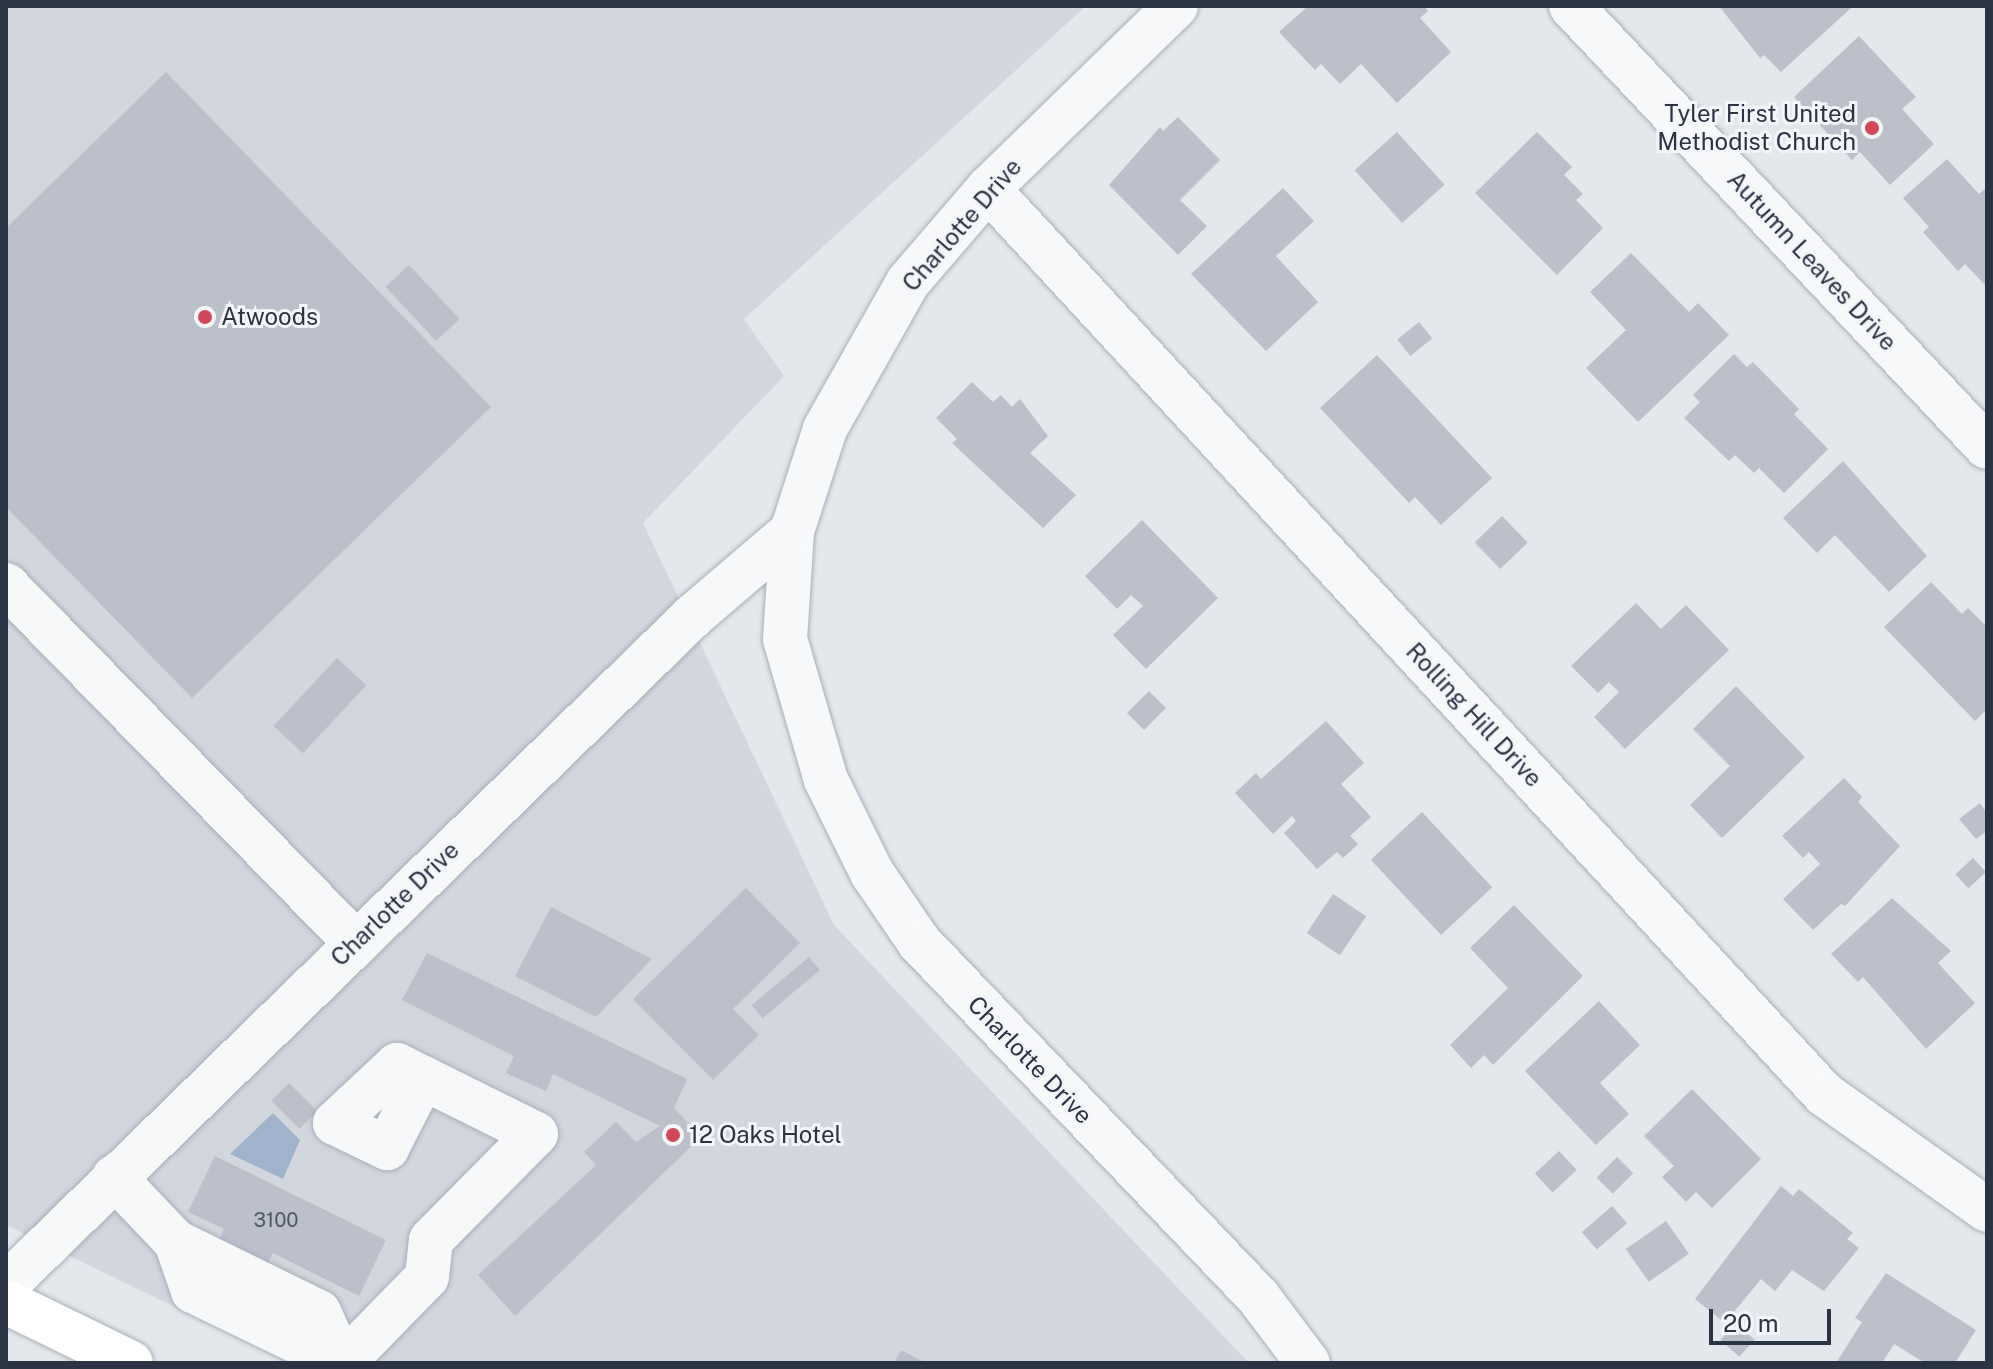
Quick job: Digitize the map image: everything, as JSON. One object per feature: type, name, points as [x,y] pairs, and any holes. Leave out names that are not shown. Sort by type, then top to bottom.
[{"type":"highway","points":[[6,1302],[131,1363]]},
{"type":"street","name":"Charlotte Drive","points":[[1176,6],[988,189],[908,282],[825,429],[792,531],[785,639],[826,780],[872,873],[919,942],[1249,1288],[1308,1363]]},
{"type":"street","name":"Autumn Leaves Drive","points":[[1571,6],[1987,447]]},
{"type":"street","name":"Rolling Hill Drive","points":[[988,189],[1824,1094],[1987,1210]]},
{"type":"street","name":"Charlotte Drive","points":[[6,1285],[693,616],[792,531]]},
{"type":"street","points":[[6,585],[356,943]]},
{"type":"street","points":[[114,1177],[176,1242],[319,1312],[342,1363],[427,1277],[431,1240],[536,1134],[423,1078]]},
{"type":"shaded area","points":[[6,6],[1086,6],[744,319],[784,376],[643,523],[834,925],[1249,1363],[290,1363],[6,1225]]},
{"type":"water","points":[[273,1113],[300,1140],[283,1179],[230,1154]]},
{"type":"building","points":[[1308,6],[1424,6],[1428,11],[1420,18],[1451,52],[1397,103],[1361,64],[1340,84],[1321,64],[1315,70],[1279,32]]},
{"type":"building","points":[[1719,6],[1851,8],[1781,72],[1764,55],[1760,58]]},
{"type":"building","points":[[1859,36],[1916,97],[1902,109],[1934,144],[1890,185],[1860,152],[1852,160],[1794,97]]},
{"type":"building","name":"Atwoods","points":[[166,72],[491,407],[192,698],[6,507],[6,228]]},
{"type":"building","points":[[1178,117],[1220,160],[1180,200],[1207,226],[1178,255],[1109,185],[1160,127],[1163,131]]},
{"type":"building","points":[[1397,132],[1445,185],[1402,223],[1355,170]]},
{"type":"building","points":[[1537,132],[1572,167],[1564,175],[1583,194],[1576,200],[1603,228],[1557,275],[1475,193]]},
{"type":"building","points":[[1947,159],[1979,194],[1987,187],[1985,285],[1965,264],[1958,271],[1923,232],[1929,227],[1903,198]]},
{"type":"building","points":[[1283,188],[1314,221],[1276,256],[1318,302],[1266,351],[1191,274]]},
{"type":"building","points":[[1631,253],[1689,312],[1698,303],[1729,335],[1638,422],[1586,368],[1626,330],[1590,292]]},
{"type":"building","points":[[409,265],[459,319],[436,341],[386,287]]},
{"type":"building","points":[[1419,322],[1432,338],[1410,356],[1397,340]]},
{"type":"building","points":[[1734,354],[1747,367],[1753,362],[1799,409],[1794,414],[1828,449],[1784,493],[1759,468],[1754,473],[1735,455],[1729,461],[1684,418],[1700,402],[1693,395]]},
{"type":"building","points":[[1377,355],[1492,478],[1441,525],[1415,497],[1409,503],[1320,408]]},
{"type":"building","points":[[972,382],[993,402],[1001,395],[1012,407],[1020,399],[1048,436],[1030,453],[1076,495],[1043,528],[952,443],[957,439],[936,418]]},
{"type":"building","points":[[1843,461],[1927,556],[1889,592],[1835,535],[1817,553],[1783,518]]},
{"type":"building","points":[[1502,516],[1528,543],[1500,569],[1475,542]]},
{"type":"building","points":[[1142,520],[1218,598],[1146,669],[1113,635],[1143,606],[1131,595],[1117,609],[1085,576]]},
{"type":"building","points":[[1931,582],[1962,614],[1968,608],[1987,627],[1987,709],[1975,721],[1884,627]]},
{"type":"building","points":[[1636,603],[1661,629],[1686,605],[1729,650],[1625,749],[1594,717],[1619,692],[1609,682],[1598,693],[1571,666]]},
{"type":"building","points":[[337,658],[366,685],[303,753],[274,726]]},
{"type":"building","points":[[1736,686],[1805,757],[1722,838],[1690,805],[1730,766],[1693,729]]},
{"type":"building","points":[[1149,691],[1166,708],[1144,730],[1127,713]]},
{"type":"building","points":[[1326,721],[1364,763],[1341,784],[1371,817],[1350,836],[1358,844],[1343,858],[1337,852],[1317,869],[1284,833],[1296,821],[1292,816],[1273,834],[1235,793],[1256,773],[1261,779]]},
{"type":"building","points":[[1844,778],[1862,797],[1858,802],[1900,846],[1845,906],[1841,904],[1813,930],[1783,899],[1820,864],[1809,852],[1803,858],[1782,836]]},
{"type":"building","points":[[1980,803],[1987,813],[1987,831],[1976,839],[1959,819]]},
{"type":"building","points":[[1422,812],[1492,887],[1441,935],[1371,860]]},
{"type":"building","points":[[1973,858],[1986,872],[1968,888],[1955,874]]},
{"type":"building","points":[[746,888],[800,943],[733,1009],[759,1035],[713,1080],[633,999]]},
{"type":"building","points":[[1333,894],[1366,916],[1340,955],[1307,933]]},
{"type":"building","points":[[1892,898],[1951,951],[1938,963],[1975,1003],[1926,1049],[1863,977],[1858,982],[1831,954]]},
{"type":"building","points":[[1514,905],[1583,976],[1493,1065],[1484,1055],[1471,1068],[1450,1045],[1508,988],[1470,948]]},
{"type":"building","points":[[551,907],[652,959],[596,1017],[515,976]]},
{"type":"building","name":"12 Oaks Hotel","points":[[427,953],[687,1079],[674,1108],[701,1137],[515,1316],[478,1275],[596,1165],[584,1152],[616,1122],[636,1142],[660,1126],[553,1074],[546,1091],[506,1073],[514,1056],[402,1000]]},
{"type":"building","points":[[809,957],[820,970],[762,1018],[752,1005]]},
{"type":"building","points":[[1599,1001],[1640,1045],[1600,1083],[1629,1114],[1596,1145],[1525,1071]]},
{"type":"building","points":[[289,1083],[317,1111],[300,1129],[271,1101]]},
{"type":"building","points":[[1692,1089],[1761,1159],[1712,1208],[1696,1192],[1686,1202],[1662,1177],[1674,1166],[1644,1136]]},
{"type":"building","points":[[1559,1151],[1577,1170],[1553,1193],[1535,1174]]},
{"type":"building","points":[[215,1156],[386,1240],[359,1296],[273,1253],[251,1299],[202,1275],[224,1229],[188,1212]]},
{"type":"building","points":[[1617,1157],[1633,1173],[1613,1194],[1596,1178]]},
{"type":"building","points":[[1781,1186],[1793,1196],[1799,1189],[1853,1233],[1847,1239],[1859,1248],[1824,1291],[1792,1270],[1775,1291],[1761,1279],[1725,1323],[1695,1299]]},
{"type":"building","points":[[1612,1206],[1627,1223],[1597,1250],[1582,1232]]},
{"type":"building","points":[[1666,1221],[1689,1254],[1649,1282],[1626,1249]]},
{"type":"building","points":[[1886,1273],[1976,1330],[1955,1363],[1925,1363],[1894,1344],[1882,1363],[1836,1363],[1862,1322],[1855,1318]]},
{"type":"building","points":[[1736,1323],[1755,1340],[1739,1357],[1721,1340]]},
{"type":"building","points":[[901,1350],[926,1363],[894,1363]]},
{"type":"place","name":"Tyler First United Methodist Church","points":[[1872,128]]},
{"type":"place","name":"Atwoods","points":[[205,317]]},
{"type":"place","name":"12 Oaks Hotel","points":[[673,1135]]}]
